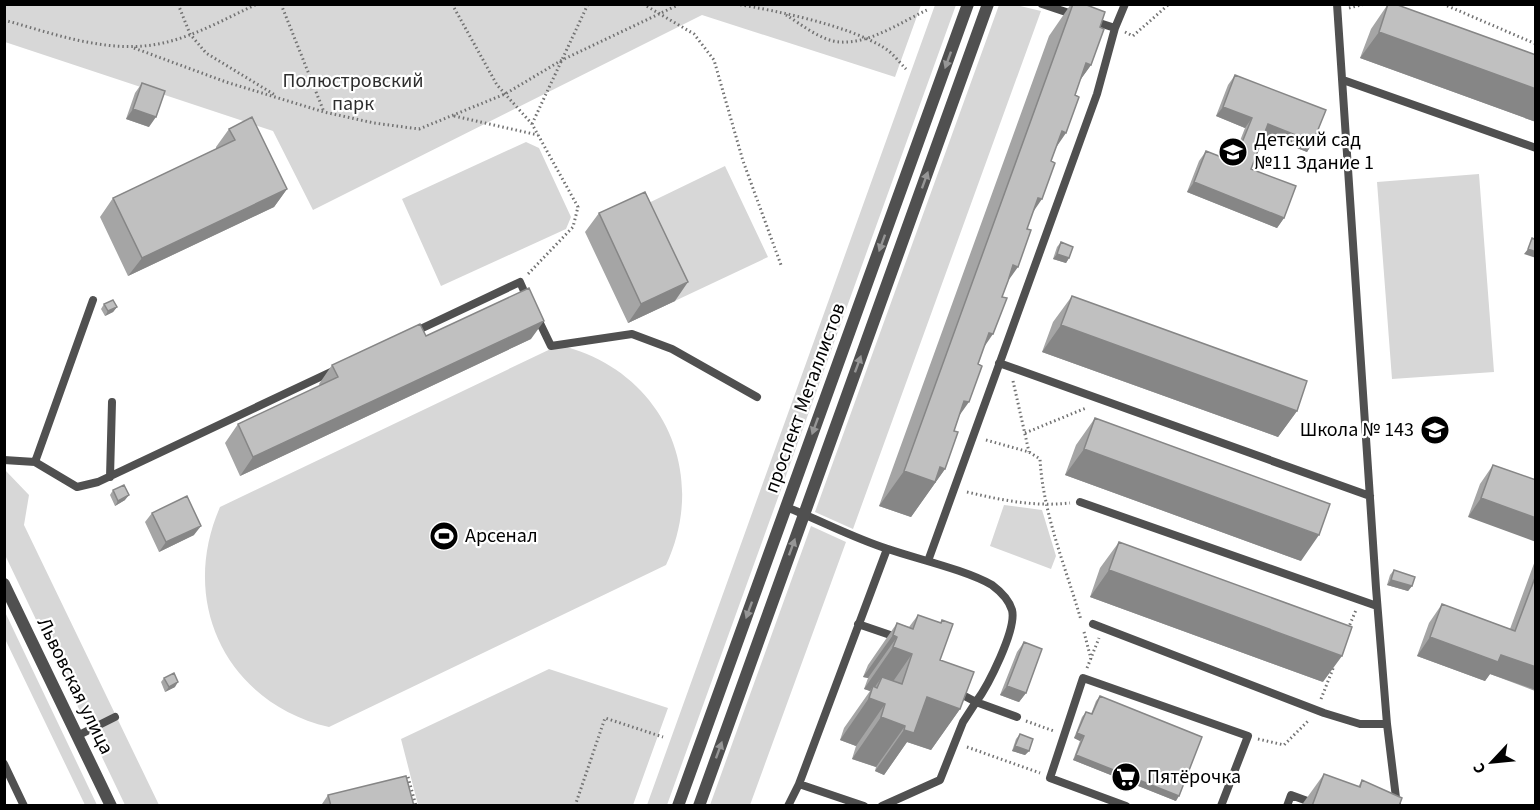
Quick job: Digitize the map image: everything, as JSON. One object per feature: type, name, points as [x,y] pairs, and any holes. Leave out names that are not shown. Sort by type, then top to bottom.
[{"type":"street","name":"проспект Металлистов","points":[[678,806],[968,4]]},
{"type":"street","name":"проспект Металлистов","points":[[699,806],[988,4]]},
{"type":"street","name":"Львовская улица","points":[[4,584],[111,806]]},
{"type":"lane","points":[[1042,4],[1115,28]]},
{"type":"lane","points":[[928,561],[1097,94],[1115,28],[1125,4]]},
{"type":"lane","points":[[1337,4],[1377,606],[1397,806]]},
{"type":"lane","points":[[1343,80],[1536,148]]},
{"type":"lane","points":[[401,338],[520,282],[550,346],[632,334],[672,349],[757,398]]},
{"type":"lane","points":[[35,462],[93,300]]},
{"type":"lane","points":[[999,363],[1370,496]]},
{"type":"lane","points":[[4,460],[35,462],[77,487],[110,477],[347,364]]},
{"type":"lane","points":[[110,477],[112,402]]},
{"type":"lane","points":[[1080,502],[1377,606]]},
{"type":"lane","points":[[786,507],[887,549],[928,561],[991,585],[1005,597],[1012,611],[1012,626],[985,690],[963,722],[940,780],[882,806]]},
{"type":"lane","points":[[788,806],[799,784],[887,549]]},
{"type":"lane","points":[[858,624],[910,641]]},
{"type":"lane","points":[[1093,624],[1317,710],[1360,724],[1387,724]]},
{"type":"lane","points":[[1126,806],[1050,778],[1083,678],[1248,736],[1221,806]]},
{"type":"lane","points":[[948,682],[960,696],[1017,717]]},
{"type":"lane","points":[[77,736],[115,717]]},
{"type":"lane","points":[[4,764],[24,806]]},
{"type":"lane","points":[[799,784],[864,806]]},
{"type":"lane","points":[[1287,806],[1291,795],[1321,806]]},
{"type":"path","points":[[178,4],[190,34],[206,53],[279,98]]},
{"type":"path","points":[[134,48],[164,43],[190,34],[257,4]]},
{"type":"path","points":[[281,4],[324,112]]},
{"type":"path","points":[[452,4],[497,85],[532,124],[578,207],[573,227],[520,282]]},
{"type":"path","points":[[532,124],[588,4]]},
{"type":"path","points":[[643,4],[694,34],[714,60],[743,160],[781,265]]},
{"type":"path","points":[[4,20],[105,45],[134,48],[226,82],[324,112],[374,123],[419,129],[505,94],[562,60],[680,4]]},
{"type":"path","points":[[736,4],[781,12],[866,39],[885,48],[906,69]]},
{"type":"path","points":[[781,12],[784,4]]},
{"type":"path","points":[[1115,28],[1133,36],[1169,4]]},
{"type":"path","points":[[1443,4],[1536,44]]},
{"type":"path","points":[[781,12],[817,34],[839,42],[866,39],[927,10]]},
{"type":"path","points":[[452,115],[538,135]]},
{"type":"path","points":[[1010,367],[1029,452]]},
{"type":"path","points":[[1025,433],[1105,401]]},
{"type":"path","points":[[973,436],[1029,452],[1040,459],[1041,482],[1047,506],[1091,659]]},
{"type":"path","points":[[954,489],[1001,500],[1047,506],[1080,502]]},
{"type":"path","points":[[1347,633],[1360,600]]},
{"type":"path","points":[[1083,678],[1104,628]]},
{"type":"path","points":[[1248,736],[1284,746],[1317,710],[1338,655]]},
{"type":"path","points":[[1017,717],[1064,735]]},
{"type":"path","points":[[575,806],[605,718],[663,737]]},
{"type":"path","points":[[955,743],[1050,778]]},
{"type":"path","points":[[408,777],[416,806]]},
{"type":"green space","name":"Полюстровский парк","points":[[5,4],[921,5],[895,77],[702,15],[313,210],[273,131],[5,42]]},
{"type":"green space","points":[[935,5],[956,5],[667,805],[647,805]]},
{"type":"green space","points":[[999,5],[1016,5],[1041,11],[853,529],[815,512]]},
{"type":"green space","points":[[526,142],[539,148],[571,217],[566,229],[441,286],[402,199]]},
{"type":"green space","points":[[725,166],[768,257],[628,323],[632,211]]},
{"type":"green space","points":[[1479,174],[1494,372],[1392,379],[1377,182]]},
{"type":"green space","name":"Арсенал","points":[[559,345],[595,357],[625,376],[649,400],[667,429],[678,460],[682,494],[678,530],[666,565],[329,727],[293,715],[263,696],[239,672],[221,644],[209,612],[205,578],[208,543],[220,507]]},
{"type":"green space","points":[[5,470],[29,495],[24,525],[159,805],[125,805],[5,555]]},
{"type":"green space","points":[[1004,505],[1042,510],[1056,556],[1051,569],[990,546]]},
{"type":"green space","points":[[811,526],[846,542],[750,805],[710,805]]},
{"type":"green space","points":[[4,612],[97,805],[85,805],[5,639]]},
{"type":"green space","points":[[549,669],[668,708],[633,805],[418,805],[401,739]]},
{"type":"building","points":[[1073,4],[1084,4],[1105,12],[1100,27],[1104,29],[1091,65],[1086,63],[1075,95],[1079,97],[1066,133],[1062,131],[1051,161],[1055,163],[1042,199],[1038,198],[1027,229],[1031,230],[1018,267],[1013,265],[1002,297],[1007,298],[993,334],[989,333],[978,364],[982,366],[969,402],[964,401],[954,431],[958,432],[945,469],[940,467],[935,482],[904,471]]},
{"type":"building","points":[[1388,4],[1395,4],[1536,55],[1536,89],[1379,32]]},
{"type":"building","points":[[1235,75],[1326,110],[1313,142],[1268,124],[1251,169],[1296,186],[1284,218],[1194,182],[1206,151],[1234,162],[1252,118],[1223,107]]},
{"type":"building","points":[[142,83],[165,91],[156,117],[133,109]]},
{"type":"building","points":[[252,117],[287,189],[142,258],[113,198],[235,140],[229,129]]},
{"type":"building","points":[[645,192],[688,282],[641,304],[599,213]]},
{"type":"building","points":[[1532,238],[1536,240],[1536,252],[1528,249]]},
{"type":"building","points":[[1061,242],[1073,247],[1069,258],[1057,254]]},
{"type":"building","points":[[529,288],[544,321],[253,457],[238,424],[338,377],[332,365],[420,324],[426,336]]},
{"type":"building","points":[[1072,296],[1307,381],[1297,411],[1061,325]]},
{"type":"building","points":[[113,300],[117,307],[108,311],[104,304]]},
{"type":"building","points":[[1095,418],[1330,504],[1319,535],[1084,449]]},
{"type":"building","points":[[1493,465],[1536,480],[1536,518],[1481,498]]},
{"type":"building","points":[[124,485],[129,495],[118,501],[113,490]]},
{"type":"building","points":[[187,496],[201,526],[166,542],[152,513]]},
{"type":"building","points":[[1119,542],[1352,627],[1342,656],[1109,570]]},
{"type":"building","points":[[1394,570],[1415,577],[1412,586],[1391,580]]},
{"type":"building","points":[[1536,575],[1536,667],[1501,655],[1498,662],[1430,637],[1442,604],[1515,631]]},
{"type":"building","points":[[918,615],[941,623],[942,620],[953,624],[940,660],[974,672],[960,709],[927,697],[914,733],[904,730],[905,726],[881,717],[885,704],[869,698],[873,686],[877,688],[882,677],[902,684],[912,654],[893,647],[897,637],[893,635],[897,623],[913,629]]},
{"type":"building","points":[[1024,642],[1042,649],[1026,693],[1007,686]]},
{"type":"building","points":[[174,673],[178,682],[169,687],[164,678]]},
{"type":"building","points":[[1100,696],[1202,737],[1179,796],[1076,755],[1084,736],[1077,733],[1086,712],[1092,714]]},
{"type":"building","points":[[1020,734],[1033,739],[1029,751],[1015,746]]},
{"type":"building","points":[[1324,774],[1360,787],[1362,780],[1402,798],[1399,806],[1312,806]]},
{"type":"building","points":[[406,776],[414,806],[331,806],[328,795]]},
{"type":"place","name":"Детский сад №11 Здание 1","points":[[1233,152]]},
{"type":"place","name":"Школа № 143","points":[[1435,430]]},
{"type":"place","name":"Арсенал","points":[[444,536]]},
{"type":"place","name":"Пятёрочка","points":[[1126,777]]}]
